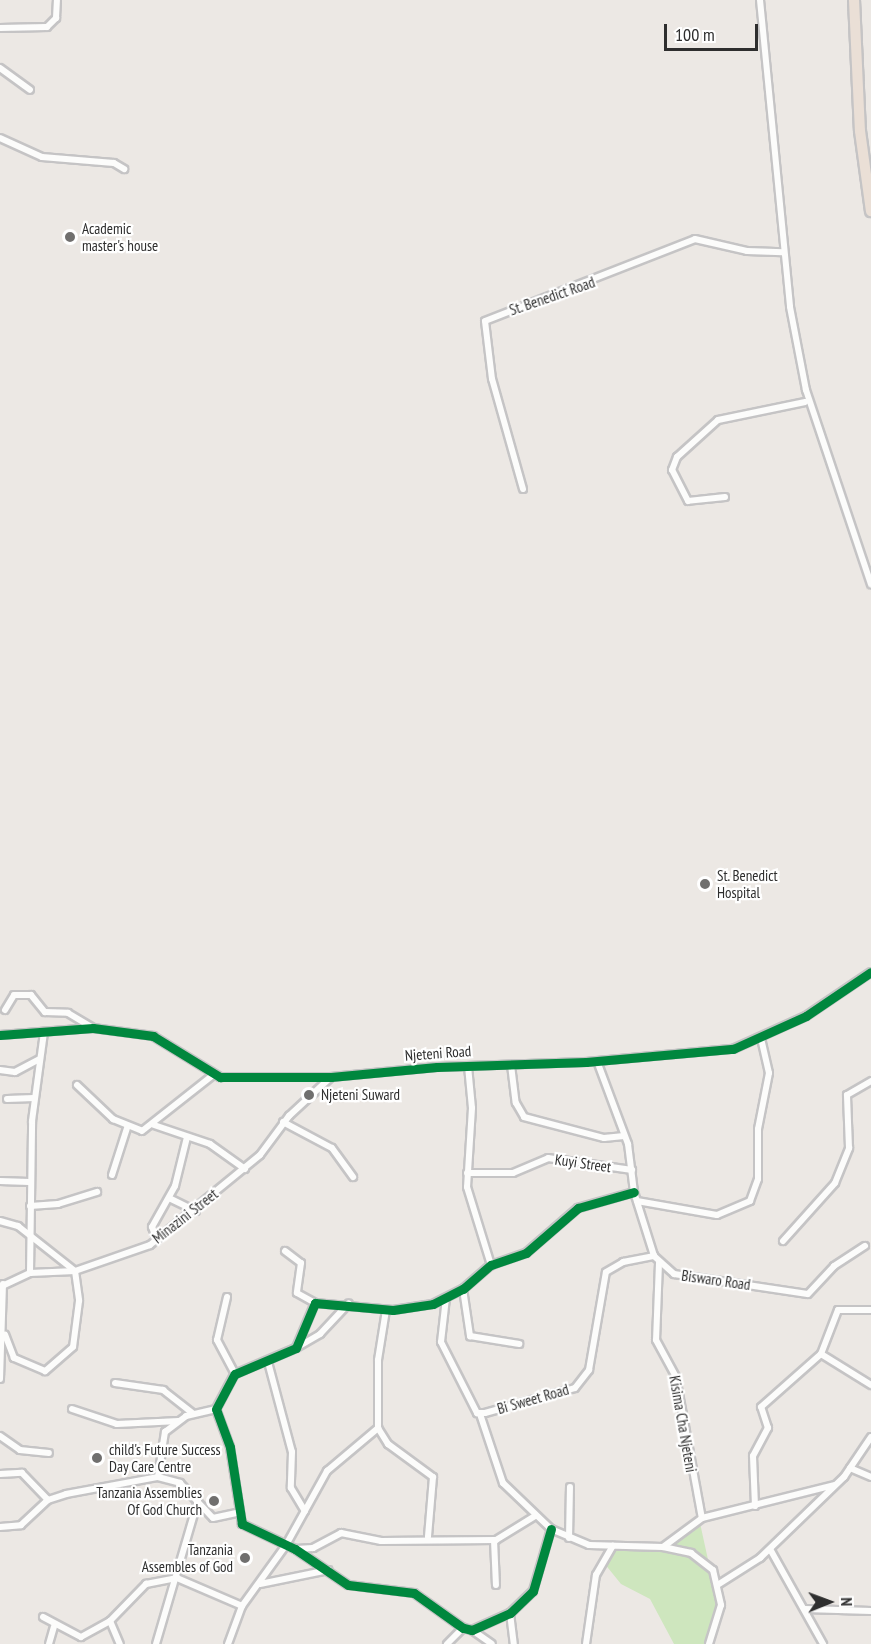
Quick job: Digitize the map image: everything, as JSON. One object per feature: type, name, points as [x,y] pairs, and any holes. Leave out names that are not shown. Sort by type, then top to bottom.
[{"type":"highway","points":[[854,0],[860,131],[871,211]]},
{"type":"street","points":[[0,28],[47,27],[56,18],[57,0]]},
{"type":"street","points":[[760,0],[762,68],[777,141],[783,252],[806,390],[871,584]]},
{"type":"street","points":[[0,68],[30,90]]},
{"type":"street","points":[[0,138],[42,158],[114,163],[124,169]]},
{"type":"street","name":"St. Benedict Road","points":[[523,489],[492,378],[485,321],[695,238],[747,251],[783,252]]},
{"type":"street","points":[[725,497],[688,501],[672,470],[677,457],[718,420],[805,402]]},
{"type":"street","name":"Njeteni Road","points":[[212,1076],[331,1077],[468,1066],[597,1061],[713,1052],[761,1037],[806,1016],[871,972]]},
{"type":"street","points":[[5,1010],[14,995],[31,995],[45,1012],[69,1013],[93,1028]]},
{"type":"street","points":[[0,1035],[93,1028],[164,1040],[212,1076],[154,1125],[142,1131],[127,1128],[77,1085]]},
{"type":"street","points":[[30,1273],[29,1182],[34,1098],[44,1032]]},
{"type":"street","points":[[637,1201],[717,1215],[750,1201],[758,1179],[758,1129],[769,1073],[761,1037]]},
{"type":"street","points":[[0,1070],[15,1072],[39,1059]]},
{"type":"street","name":"Biswaro Road","points":[[597,1061],[624,1136],[632,1170],[634,1192],[654,1256],[659,1263],[688,1280],[808,1294],[834,1266],[865,1246]]},
{"type":"street","points":[[511,1065],[516,1103],[524,1117],[595,1137],[624,1136]]},
{"type":"street","points":[[468,1066],[472,1108],[467,1173],[491,1265]]},
{"type":"street","name":"Minazini Street","points":[[2,1286],[30,1273],[75,1271],[157,1240],[196,1211],[245,1168],[283,1122],[331,1077]]},
{"type":"street","points":[[783,1241],[835,1183],[849,1148],[847,1095],[871,1081]]},
{"type":"street","points":[[7,1099],[34,1098]]},
{"type":"street","points":[[283,1122],[332,1148],[353,1177]]},
{"type":"street","points":[[154,1125],[210,1144],[245,1168]]},
{"type":"street","points":[[112,1175],[127,1128]]},
{"type":"street","points":[[157,1240],[152,1227],[169,1198],[187,1137]]},
{"type":"street","name":"Kuyi Street","points":[[467,1173],[513,1173],[548,1158],[632,1170]]},
{"type":"street","points":[[0,1181],[29,1182]]},
{"type":"street","points":[[30,1206],[58,1204],[97,1192]]},
{"type":"street","points":[[285,1251],[301,1263],[297,1293],[315,1303],[350,1303],[386,1310],[418,1308],[463,1289],[491,1265],[526,1253],[578,1208],[634,1192]]},
{"type":"street","points":[[169,1198],[196,1211]]},
{"type":"street","points":[[0,1221],[30,1234],[75,1271],[80,1301],[73,1347],[66,1357],[42,1371],[14,1358],[3,1335]]},
{"type":"street","name":"Bi Sweet Road","points":[[446,1298],[439,1333],[480,1414],[575,1388],[589,1370],[606,1272],[622,1262],[654,1256]]},
{"type":"street","name":"Kisima Cha Njeteni","points":[[659,1263],[656,1340],[676,1377],[702,1518]]},
{"type":"street","points":[[0,1377],[3,1335],[2,1286]]},
{"type":"street","points":[[463,1289],[470,1336],[519,1344]]},
{"type":"street","points":[[227,1297],[217,1340],[236,1374]]},
{"type":"street","points":[[296,1348],[315,1303]]},
{"type":"street","points":[[350,1303],[320,1334],[268,1362],[236,1374],[216,1409],[230,1447],[237,1514],[253,1532],[295,1550],[329,1570],[348,1585],[414,1593],[463,1628],[472,1630],[492,1644]]},
{"type":"street","points":[[386,1310],[378,1360],[378,1428],[388,1444],[433,1478],[428,1537]]},
{"type":"street","points":[[755,1506],[753,1456],[768,1428],[759,1410],[821,1354],[838,1310],[871,1310]]},
{"type":"street","points":[[821,1354],[871,1385]]},
{"type":"street","points":[[268,1362],[292,1452],[291,1488],[305,1510]]},
{"type":"street","points":[[115,1383],[163,1390],[192,1413]]},
{"type":"street","points":[[72,1409],[117,1424],[179,1421]]},
{"type":"street","points":[[158,1477],[165,1432],[192,1413],[216,1409]]},
{"type":"street","points":[[480,1414],[503,1483],[551,1529],[569,1539],[614,1545],[663,1546],[701,1559],[719,1584],[721,1611],[709,1644]]},
{"type":"street","points":[[228,1644],[242,1606],[286,1545],[336,1461],[378,1428]]},
{"type":"street","points":[[0,1436],[20,1449],[49,1453]]},
{"type":"street","points":[[719,1584],[770,1548],[850,1468],[871,1437]]},
{"type":"street","points":[[850,1468],[871,1477]]},
{"type":"street","points":[[0,1474],[22,1473],[48,1500]]},
{"type":"street","points":[[0,1527],[21,1525],[48,1500],[158,1477],[180,1483],[213,1518],[237,1514]]},
{"type":"street","points":[[663,1546],[702,1518],[834,1485]]},
{"type":"street","points":[[569,1539],[570,1487]]},
{"type":"street","points":[[156,1644],[198,1500]]},
{"type":"street","points":[[295,1550],[313,1548],[341,1533],[381,1541],[428,1537],[494,1540],[535,1516]]},
{"type":"street","points":[[472,1630],[510,1612],[539,1581],[551,1529]]},
{"type":"street","points":[[494,1540],[496,1585]]},
{"type":"street","points":[[586,1644],[596,1575],[614,1545]]},
{"type":"street","points":[[770,1548],[823,1644]]},
{"type":"street","points":[[259,1585],[329,1570]]},
{"type":"street","points":[[44,1617],[54,1626],[81,1637],[110,1621],[146,1584],[177,1578],[242,1606]]},
{"type":"street","points":[[805,1609],[871,1611]]},
{"type":"street","points":[[510,1612],[513,1644]]},
{"type":"street","points":[[110,1621],[120,1644]]},
{"type":"street","points":[[49,1644],[54,1626]]},
{"type":"street","points":[[447,1644],[463,1628]]},
{"type":"green space","points":[[700,1523],[719,1610],[710,1644],[674,1644],[650,1599],[621,1584],[604,1563],[613,1548],[668,1548]]},
{"type":"cycle path","points":[[0,1035],[93,1028],[153,1036],[220,1077],[331,1077],[437,1067],[586,1062],[733,1049],[806,1016],[871,972]]},
{"type":"cycle path","points":[[551,1529],[533,1591],[510,1613],[472,1630],[463,1628],[414,1593],[348,1585],[295,1549],[242,1524],[230,1447],[216,1409],[235,1374],[296,1348],[315,1303],[393,1310],[433,1304],[463,1289],[491,1265],[526,1253],[578,1208],[634,1192]]},
{"type":"place","name":"Academic master's house","points":[[70,237]]},
{"type":"place","name":"St. Benedict Hospital","points":[[705,884]]},
{"type":"place","name":"Njeteni Suward","points":[[309,1095]]},
{"type":"place","name":"child's Future Success Day Care Centre","points":[[97,1458]]},
{"type":"place","name":"Tanzania Assemblies Of God Church","points":[[214,1501]]},
{"type":"place","name":"Tanzania Assembles of God","points":[[245,1558]]}]
